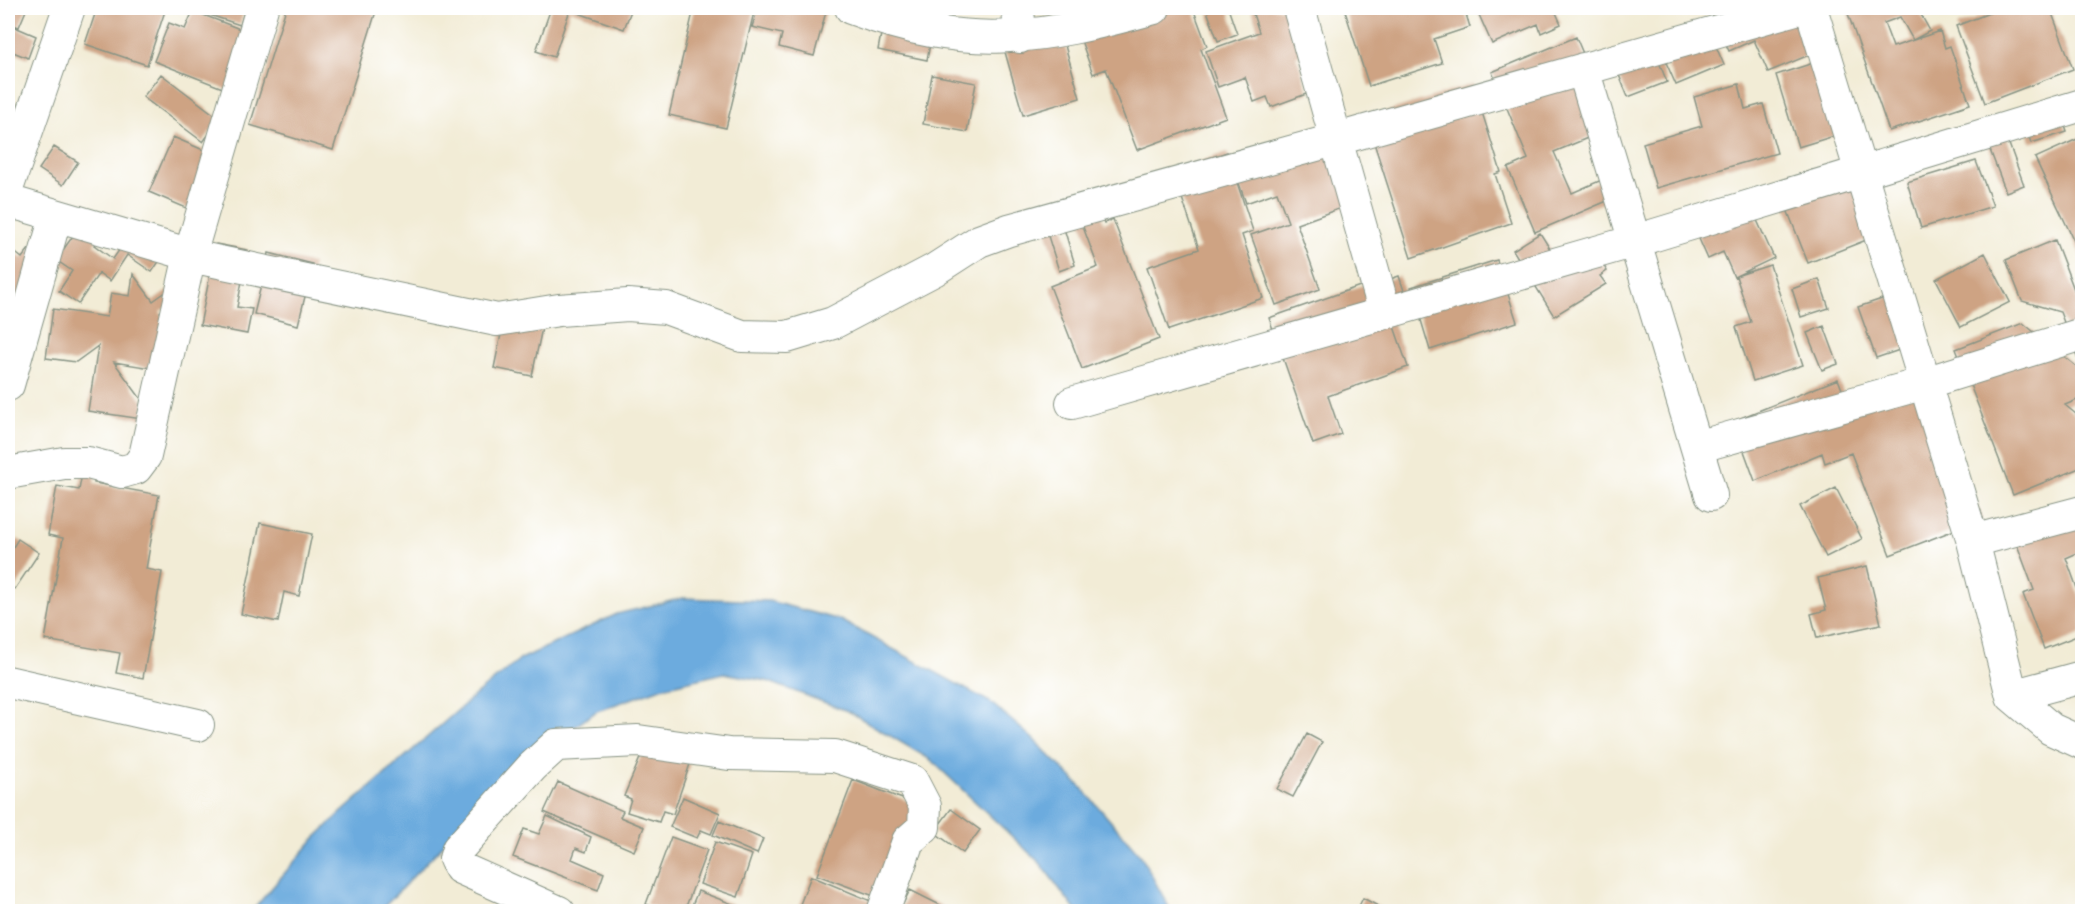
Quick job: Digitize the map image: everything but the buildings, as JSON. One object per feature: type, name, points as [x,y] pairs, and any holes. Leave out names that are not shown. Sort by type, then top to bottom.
[{"type":"street","points":[[8,186],[69,8]]},
{"type":"street","points":[[8,473],[64,463],[88,463],[122,472],[136,468],[145,456],[190,255],[262,8]]},
{"type":"street","points":[[851,8],[889,22],[962,37],[1019,22],[1042,35],[1154,8]]},
{"type":"street","points":[[1299,8],[1334,140],[1385,313]]},
{"type":"street","points":[[8,201],[190,255],[497,320],[559,310],[628,305],[666,308],[742,336],[787,337],[833,323],[934,270],[979,241],[1009,230],[1799,8]]},
{"type":"street","points":[[1811,8],[1973,541],[2012,696],[2051,729],[2082,743]]},
{"type":"street","points":[[1583,69],[1711,495]]},
{"type":"street","points":[[1072,403],[1635,241],[2082,105]]},
{"type":"street","points":[[8,385],[56,216]]},
{"type":"street","points":[[1697,447],[1925,383],[2082,334]]},
{"type":"street","points":[[1973,541],[2082,512]]},
{"type":"street","points":[[2012,696],[2082,677]]},
{"type":"street","points":[[8,682],[198,725]]},
{"type":"street","points":[[559,912],[494,899],[460,868],[455,859],[458,849],[532,767],[556,745],[638,741],[729,754],[835,756],[912,781],[925,806],[924,828],[908,841],[883,912]]},
{"type":"water","points":[[683,598],[769,601],[840,620],[990,702],[1031,737],[1081,787],[1141,856],[1171,911],[1076,911],[1041,864],[931,760],[850,712],[767,681],[724,673],[664,687],[597,711],[519,766],[380,911],[251,912],[315,838],[341,813],[474,696],[519,660],[617,614]]}]
